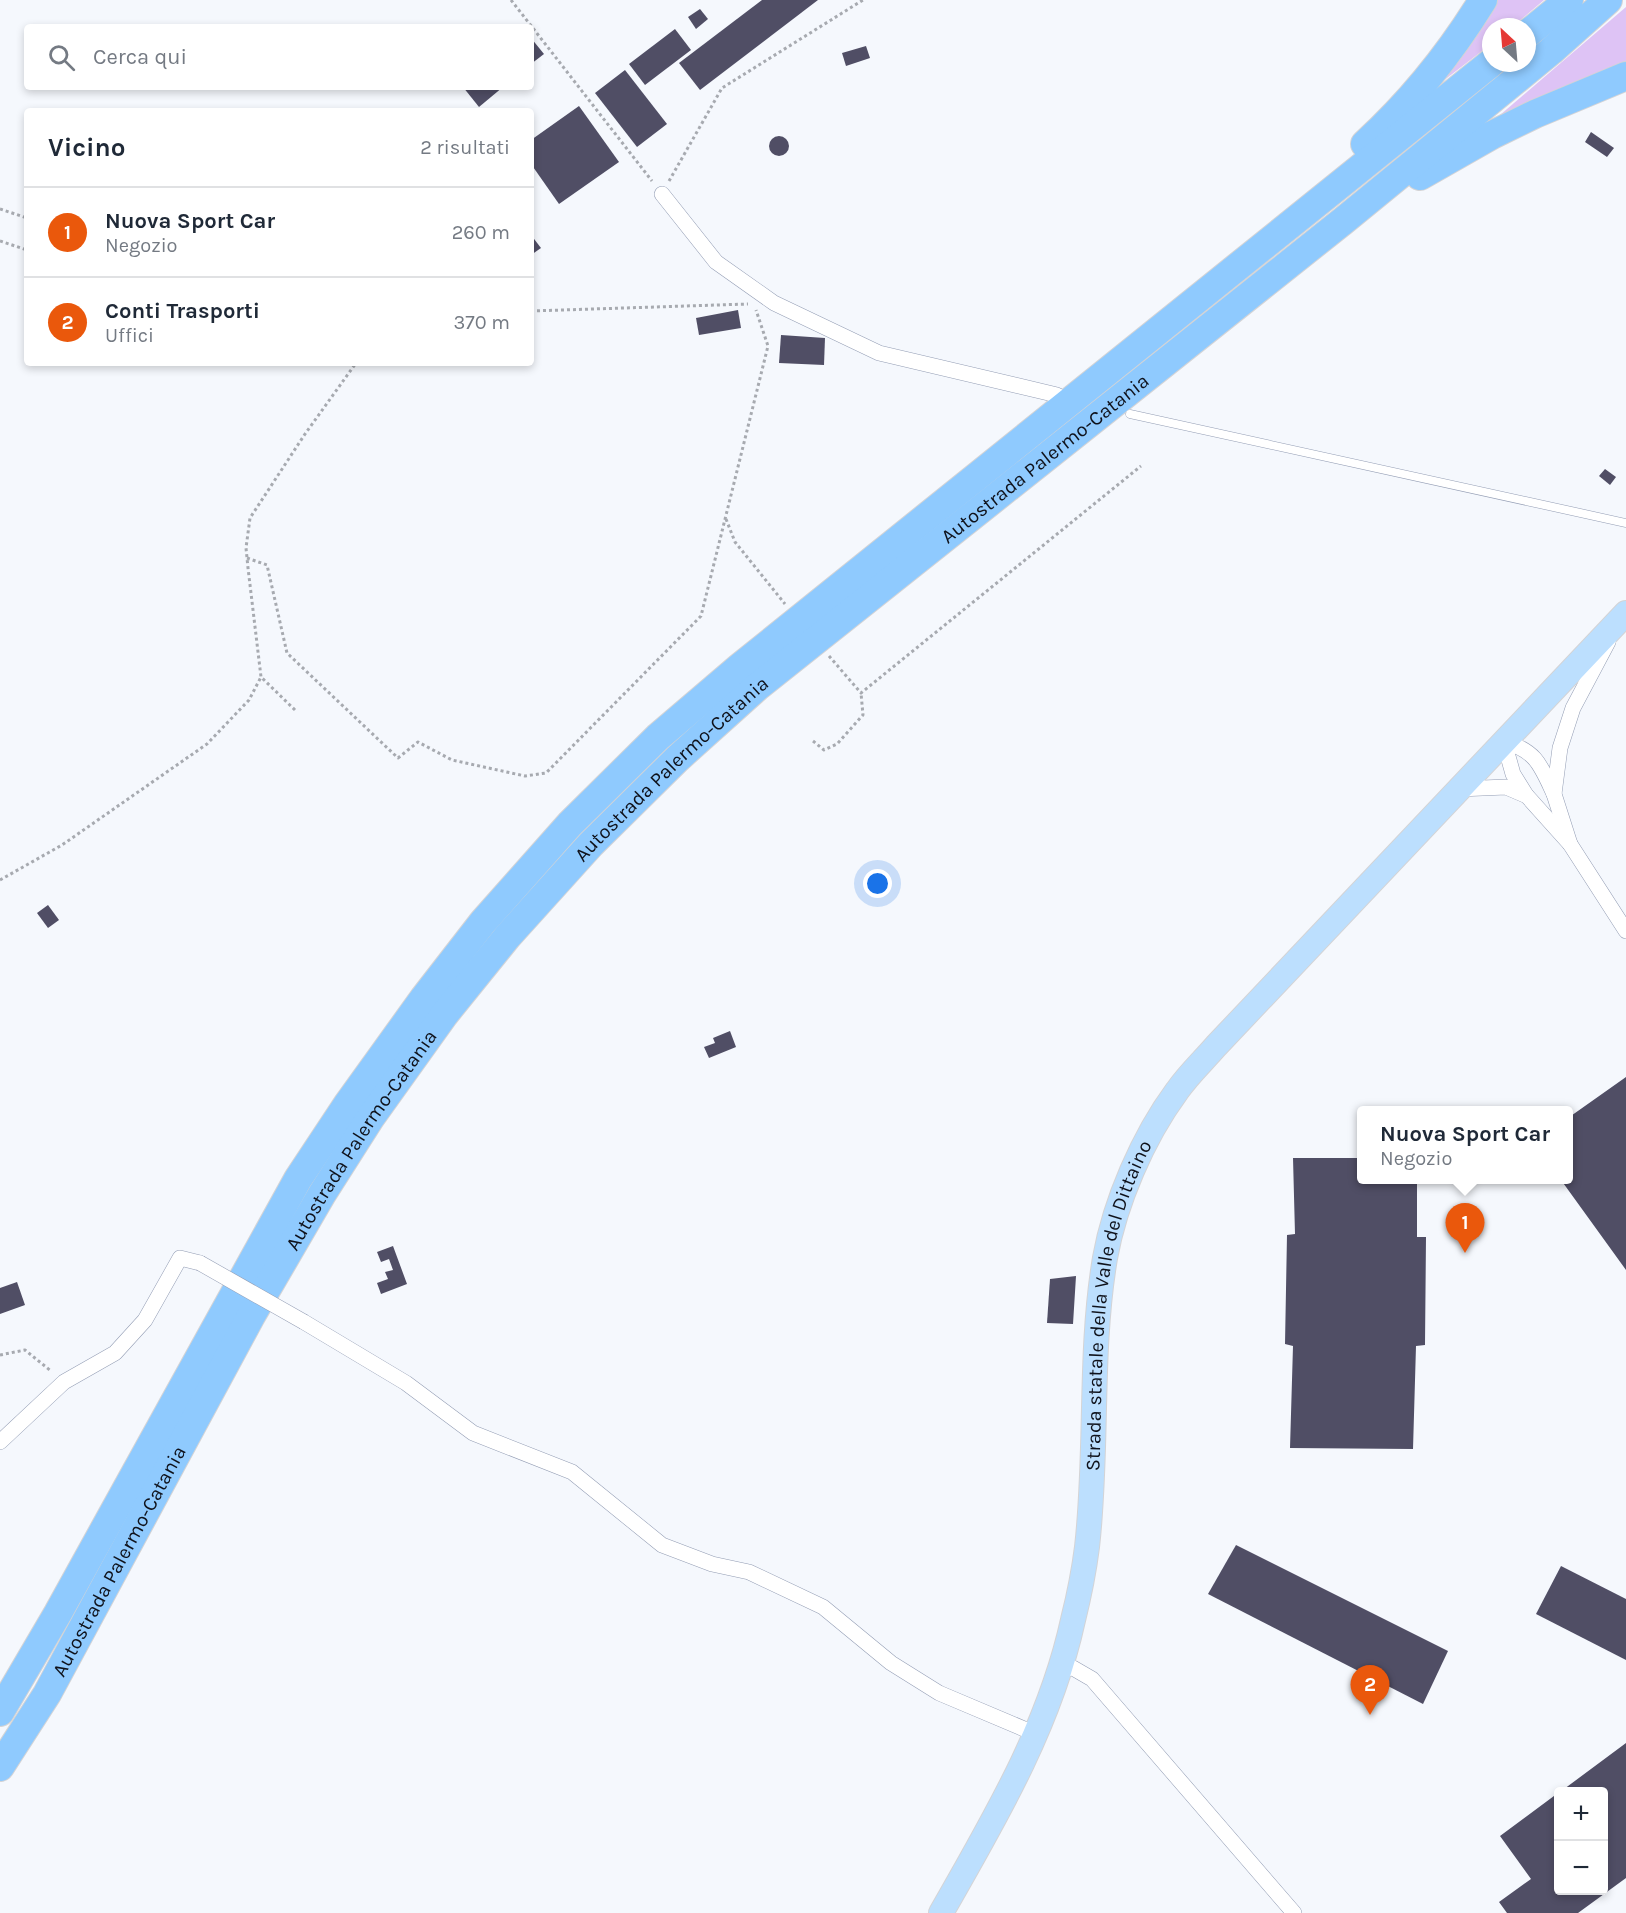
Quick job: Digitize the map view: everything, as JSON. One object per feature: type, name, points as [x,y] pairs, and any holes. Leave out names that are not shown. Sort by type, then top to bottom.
[{"type":"highway","points":[[1100,378],[1195,283],[1344,163],[1376,134],[1413,95],[1453,46],[1484,0]]},
{"type":"highway","points":[[1536,27],[1569,0]]},
{"type":"highway","name":"Autostrada Palermo-Catania","points":[[0,1767],[47,1694],[251,1316],[321,1194],[371,1117],[444,1015],[507,937],[591,844],[677,759],[756,687],[1343,221],[1551,51],[1608,0]]},
{"type":"highway","name":"Autostrada Palermo-Catania","points":[[0,1712],[75,1582],[298,1179],[347,1105],[424,998],[483,922],[570,824],[658,737],[749,659],[1482,70]]},
{"type":"highway","points":[[1343,221],[1492,135],[1535,114],[1626,76]]},
{"type":"main road","name":"Strada statale della Valle del Dittaino","points":[[941,1913],[996,1816],[1036,1734],[1062,1669],[1087,1547],[1099,1308],[1105,1256],[1117,1214],[1135,1166],[1154,1127],[1177,1091],[1216,1046],[1622,618]]},
{"type":"street","points":[[662,194],[716,262],[774,303],[879,353],[1058,395]]},
{"type":"street","points":[[1554,794],[1560,748],[1573,708],[1622,618]]},
{"type":"street","points":[[1570,844],[1554,794],[1536,758],[1520,746],[1504,742],[1513,774],[1527,796],[1570,844],[1626,931]]},
{"type":"street","points":[[1459,789],[1506,788],[1527,796]]},
{"type":"street","points":[[0,1442],[64,1382],[115,1353],[145,1320],[180,1258],[200,1263],[406,1383],[473,1433],[572,1473],[662,1545],[712,1564],[749,1572],[823,1606],[891,1663],[939,1693],[1036,1734]]},
{"type":"street","points":[[1062,1669],[1073,1668],[1092,1679],[1294,1913]]},
{"type":"lane","points":[[1130,414],[1626,523]]},
{"type":"lane","points":[[0,1779],[20,1736]]},
{"type":"path","points":[[511,0],[529,24]]},
{"type":"path","points":[[534,30],[662,194],[722,88],[863,0]]},
{"type":"path","points":[[0,209],[24,217]]},
{"type":"path","points":[[0,241],[24,249]]},
{"type":"path","points":[[247,558],[267,565],[287,653],[398,758],[418,742],[452,760],[525,776],[546,773],[701,616],[768,346],[754,304],[534,310]]},
{"type":"path","points":[[0,880],[62,845],[207,744],[249,700],[261,677],[247,558],[250,518],[305,434],[354,366]]},
{"type":"path","points":[[861,693],[1141,466]]},
{"type":"path","points":[[726,519],[735,542],[786,605]]},
{"type":"path","points":[[813,741],[824,750],[837,744],[863,714],[861,693],[828,655]]},
{"type":"path","points":[[261,677],[295,710]]},
{"type":"path","points":[[0,1354],[25,1350],[64,1382]]},
{"type":"shaded area","points":[[1496,0],[1544,0],[1523,18],[1483,18]]},
{"type":"shaded area","points":[[1626,7],[1626,69],[1493,121]]},
{"type":"shaded area","points":[[1482,20],[1482,51],[1434,88]]},
{"type":"building","points":[[762,0],[818,0],[700,90],[679,63]]},
{"type":"building","points":[[700,9],[708,19],[696,29],[688,17]]},
{"type":"building","points":[[675,29],[691,50],[645,85],[629,64]]},
{"type":"building","points":[[534,42],[544,54],[534,62]]},
{"type":"building","points":[[866,46],[870,58],[846,66],[842,53]]},
{"type":"building","points":[[625,70],[667,124],[637,147],[595,93]]},
{"type":"building","points":[[465,90],[499,90],[479,107]]},
{"type":"building","points":[[579,106],[619,162],[559,204],[534,168],[534,138]]},
{"type":"building","points":[[1591,132],[1614,148],[1607,157],[1585,142]]},
{"type":"building","points":[[779,136],[786,139],[789,146],[786,153],[779,156],[772,153],[769,146],[772,139]]},
{"type":"building","points":[[534,239],[541,248],[534,253]]},
{"type":"building","points":[[738,310],[741,328],[699,335],[696,318]]},
{"type":"building","points":[[781,335],[825,338],[824,365],[779,363]]},
{"type":"building","points":[[1605,469],[1616,477],[1610,485],[1599,476]]},
{"type":"building","points":[[48,905],[59,920],[48,928],[37,913]]},
{"type":"building","points":[[730,1031],[736,1047],[709,1058],[704,1047],[715,1043],[713,1038]]},
{"type":"building","points":[[1626,1077],[1626,1270],[1564,1184],[1573,1184],[1573,1114]]},
{"type":"building","points":[[1293,1158],[1357,1158],[1357,1184],[1417,1184],[1417,1237],[1426,1237],[1425,1345],[1416,1346],[1413,1449],[1290,1448],[1293,1346],[1285,1344],[1287,1235],[1295,1234]]},
{"type":"building","points":[[393,1246],[407,1284],[381,1294],[377,1283],[388,1279],[385,1272],[393,1270],[389,1259],[381,1262],[377,1252]]},
{"type":"building","points":[[1076,1276],[1073,1324],[1047,1323],[1050,1279]]},
{"type":"building","points":[[17,1282],[25,1305],[0,1314],[0,1288]]},
{"type":"building","points":[[1236,1545],[1448,1651],[1423,1704],[1208,1594]]},
{"type":"building","points":[[1561,1566],[1626,1599],[1626,1660],[1536,1614]]},
{"type":"building","points":[[1626,1743],[1626,1878],[1608,1891],[1608,1787],[1567,1787]]},
{"type":"building","points":[[1554,1796],[1554,1895],[1603,1895],[1578,1913],[1507,1913],[1499,1902],[1531,1879],[1500,1836]]},
{"type":"place","name":"Nuova Sport Car","points":[[1465,1253]]},
{"type":"place","name":"Conti Trasporti","points":[[1370,1715]]}]
